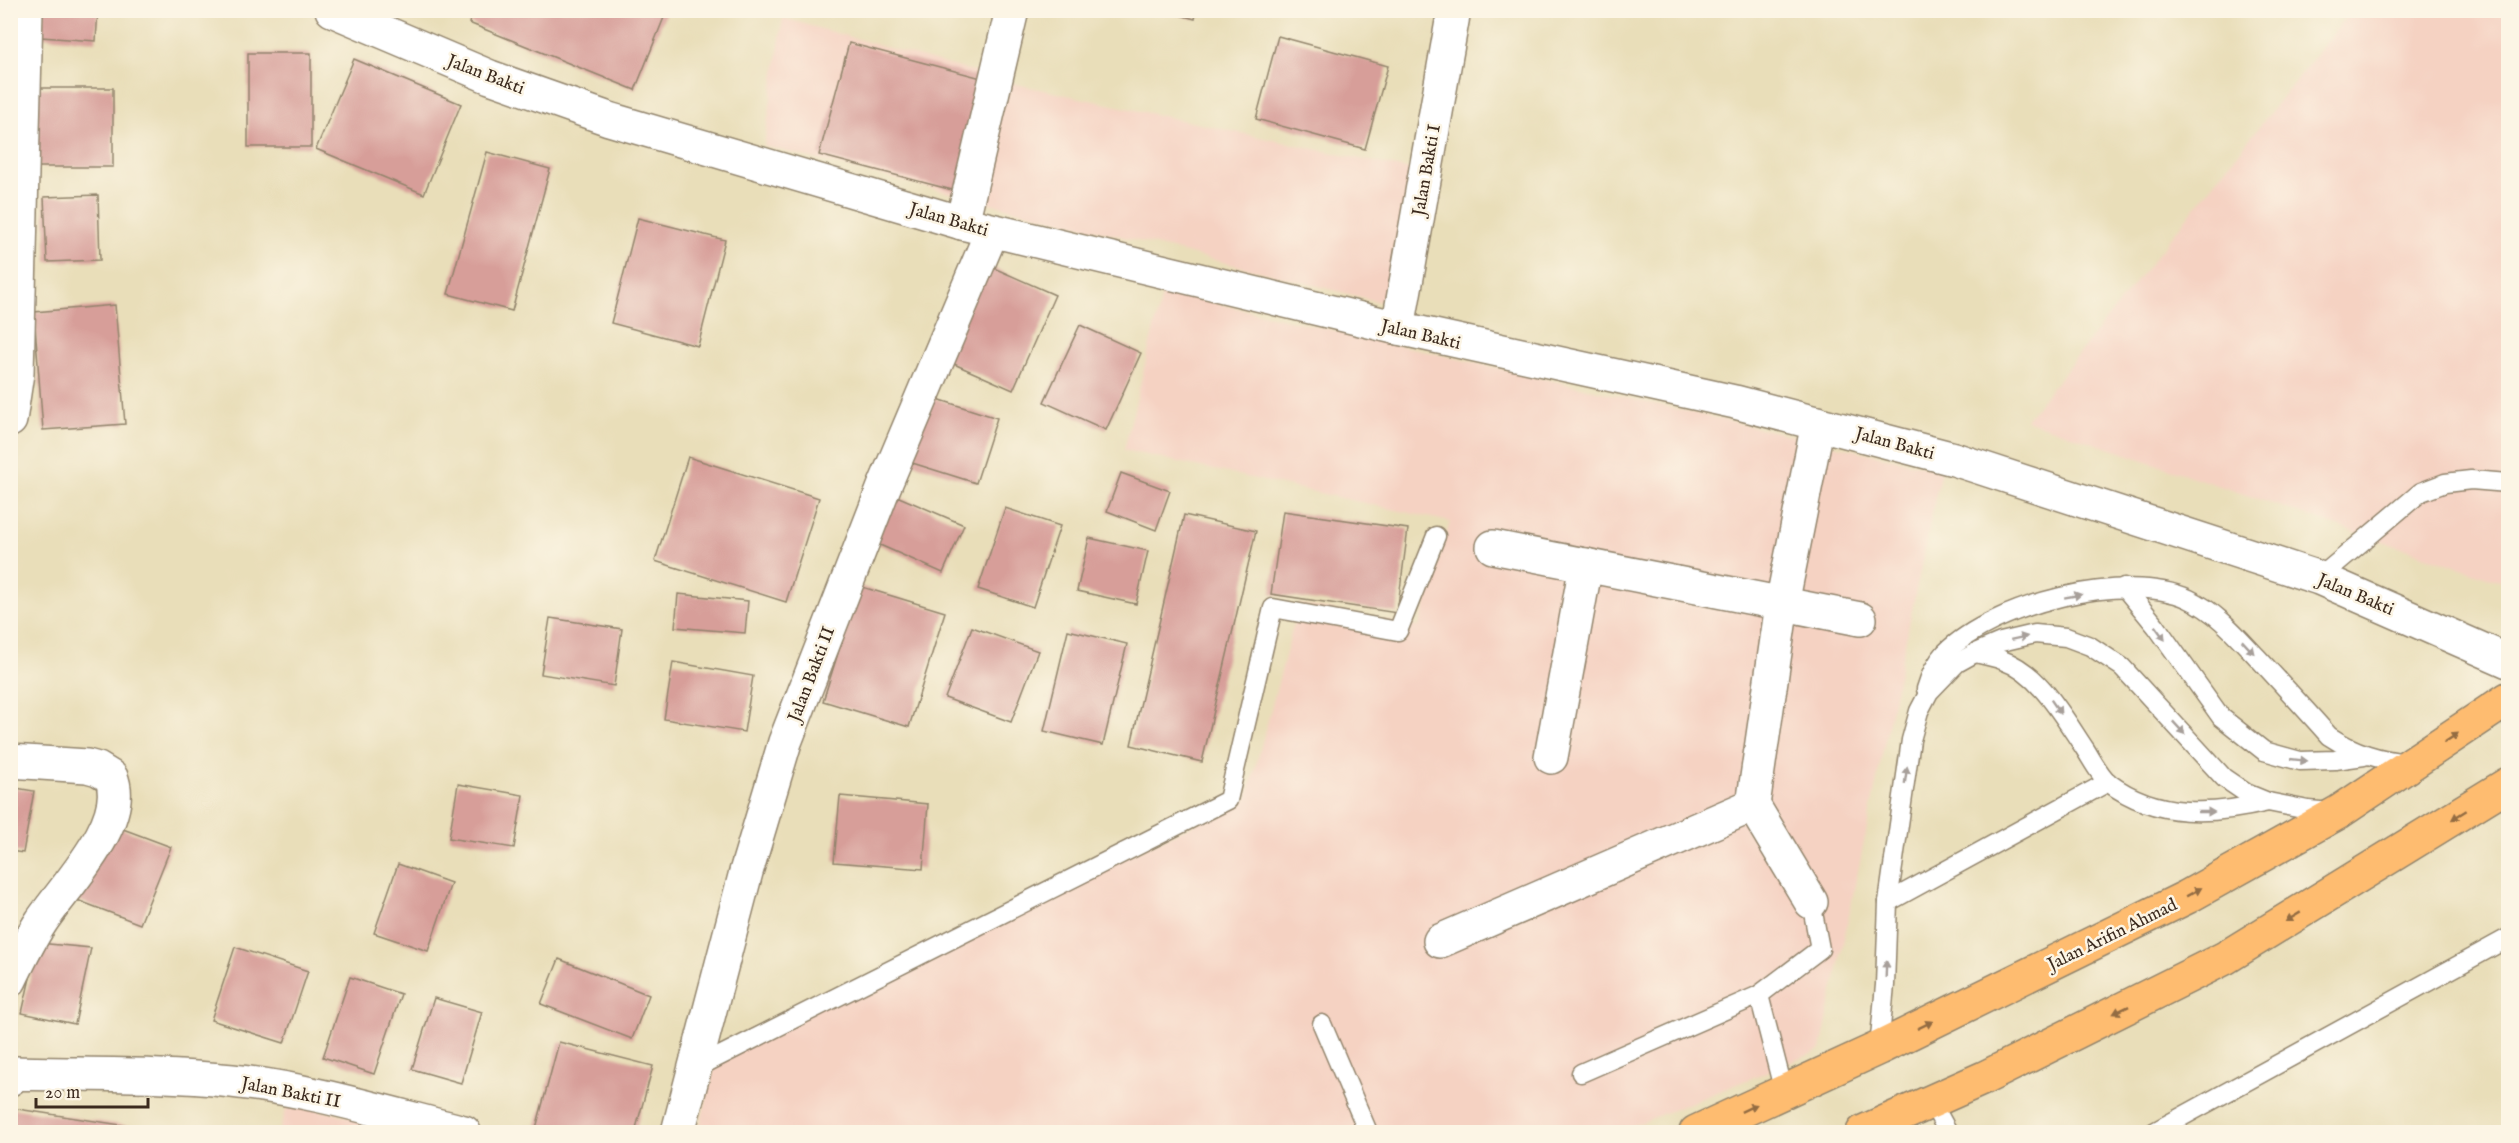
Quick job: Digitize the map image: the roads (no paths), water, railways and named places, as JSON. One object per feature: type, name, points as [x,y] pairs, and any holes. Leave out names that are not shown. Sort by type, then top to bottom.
[{"type":"main road","name":"Jalan Arifin Ahmad","points":[[1696,1132],[1879,1048],[2187,897],[2339,812],[2508,699]]},
{"type":"main road","points":[[1863,1132],[2225,958],[2508,784]]},
{"type":"street","points":[[10,420],[16,374],[26,10]]},
{"type":"street","name":"Jalan Bakti","points":[[332,10],[490,77],[609,119],[977,227],[1398,328],[1735,402],[1954,459],[2319,578],[2508,661]]},
{"type":"street","name":"Jalan Bakti II","points":[[678,1132],[746,872],[785,742],[879,498],[977,227],[1012,10]]},
{"type":"street","name":"Jalan Bakti I","points":[[1398,328],[1454,10]]},
{"type":"street","points":[[1811,902],[1754,805],[1782,604],[1818,423]]},
{"type":"street","points":[[1493,547],[1860,619]]},
{"type":"street","points":[[1551,757],[1586,565]]},
{"type":"street","points":[[10,761],[87,766],[105,772],[115,785],[115,805],[97,844],[25,923],[10,980]]},
{"type":"street","points":[[1440,941],[1754,805]]},
{"type":"street","name":"Jalan Bakti II","points":[[10,1079],[16,1072],[165,1075],[233,1081],[293,1090],[464,1132]]},
{"type":"lane","points":[[2319,578],[2421,492],[2445,483],[2471,480],[2508,483]]},
{"type":"lane","points":[[694,1070],[1227,800],[1273,608],[1398,631],[1436,536]]},
{"type":"lane","points":[[2124,587],[2156,626],[2221,717],[2264,751],[2300,761],[2335,760],[2366,755]]},
{"type":"lane","points":[[1879,1048],[1886,985],[1888,902],[1911,741],[1932,670],[1946,652],[1985,624],[2032,606],[2067,596],[2124,587],[2162,589],[2191,600],[2226,624],[2329,736],[2347,748],[2366,755],[2384,760],[2413,763]]},
{"type":"lane","points":[[1919,711],[1929,692],[1941,678],[1957,663],[1975,653],[2001,642],[2035,634],[2066,637],[2090,646],[2122,667],[2224,778],[2246,793],[2268,802],[2308,810],[2339,812]]},
{"type":"lane","points":[[1975,653],[2004,660],[2023,671],[2049,697],[2108,782],[2139,799],[2166,808],[2192,812],[2234,810],[2268,802]]},
{"type":"lane","points":[[1888,902],[2108,782]]},
{"type":"lane","points":[[1581,1072],[1759,995],[1820,949],[1811,902]]},
{"type":"lane","points":[[2154,1132],[2508,938]]},
{"type":"lane","points":[[1759,995],[1784,1092]]},
{"type":"lane","points":[[1322,1024],[1368,1132]]},
{"type":"lane","points":[[1931,1101],[1947,1132]]}]
